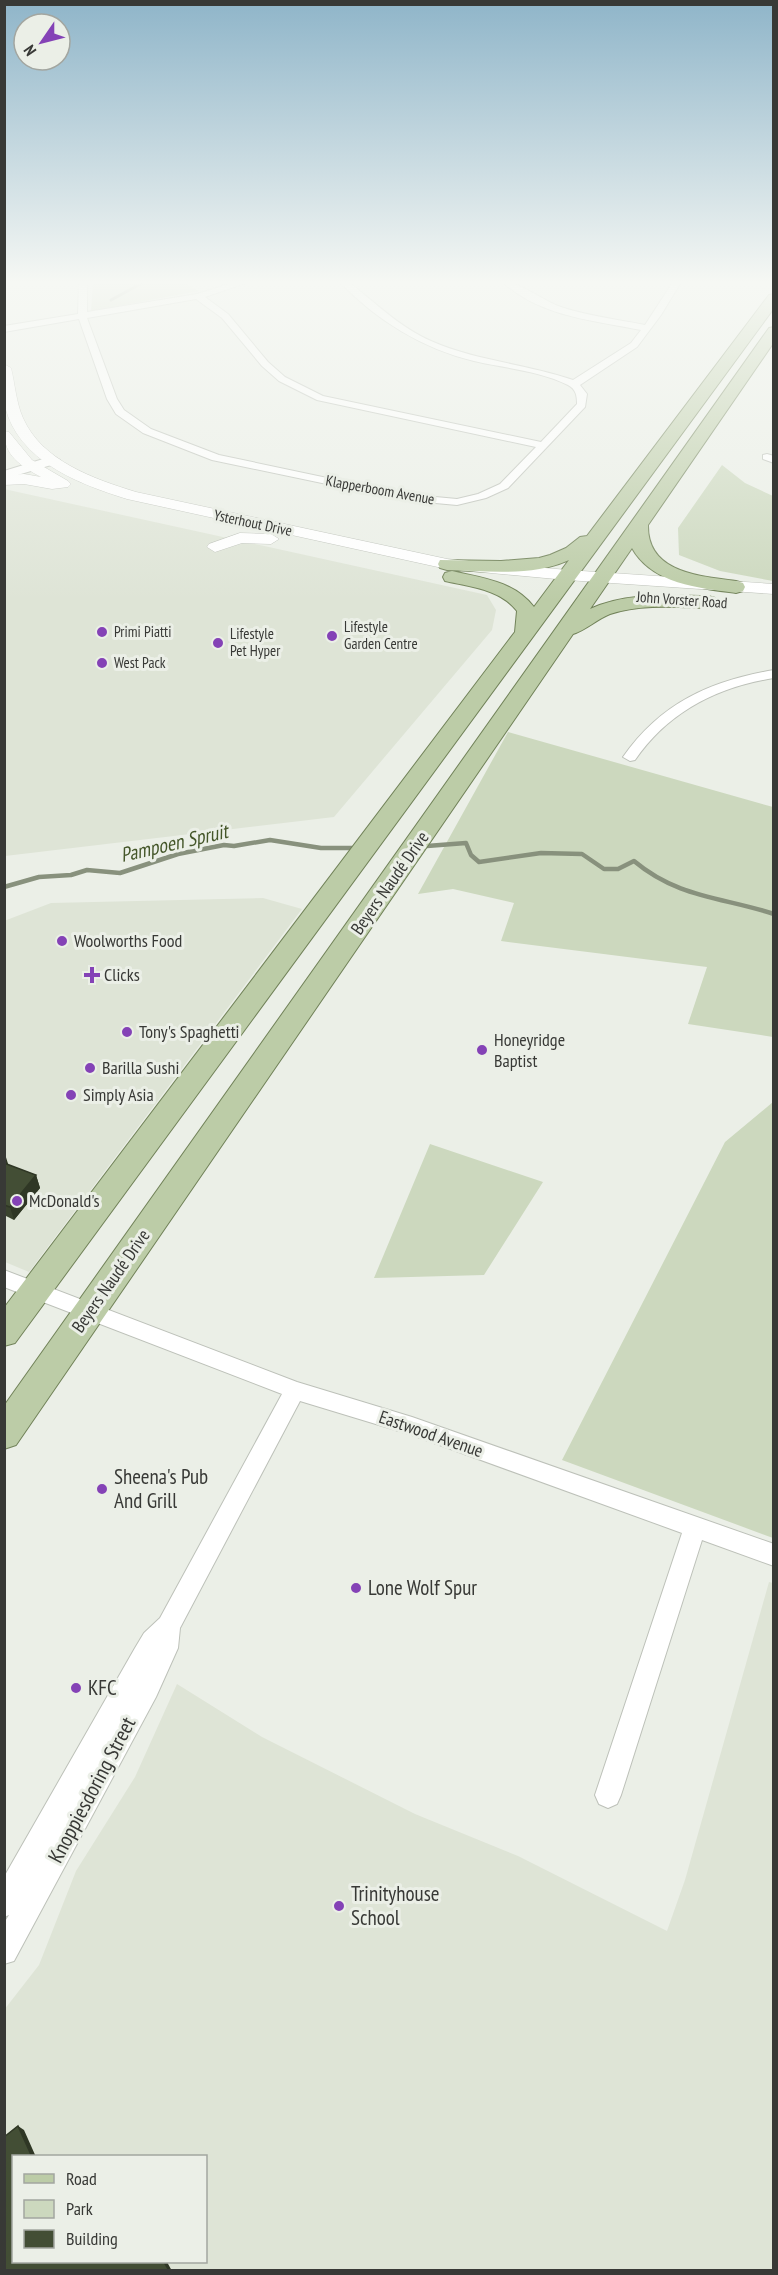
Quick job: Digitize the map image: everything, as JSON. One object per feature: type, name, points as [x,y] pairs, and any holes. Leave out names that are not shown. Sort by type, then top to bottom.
[{"type":"main road","name":"Ysterhout Drive","points":[[9,388],[15,417],[33,442],[51,458],[86,479],[132,496],[450,570]]},
{"type":"main road","points":[[4,1333],[706,388]]},
{"type":"main road","name":"Beyers Naudé Drive","points":[[4,1434],[734,388]]},
{"type":"main road","name":"Ysterhout Drive","points":[[4,435],[30,465],[89,495],[192,522],[450,570],[596,585]]},
{"type":"main road","points":[[4,445],[4,456]]},
{"type":"main road","points":[[4,480],[41,481],[89,495]]},
{"type":"main road","points":[[450,570],[555,559],[578,549],[606,522]]},
{"type":"main road","points":[[639,522],[641,548],[652,562],[674,574],[695,581],[723,598]]},
{"type":"main road","points":[[214,547],[240,538],[274,539]]},
{"type":"main road","points":[[450,570],[513,595],[527,611],[524,636]]},
{"type":"main road","name":"John Vorster Road","points":[[596,585],[723,598]]},
{"type":"main road","name":"John Vorster Road","points":[[596,585],[723,598],[774,589]]},
{"type":"main road","points":[[557,642],[584,617],[617,605],[723,598]]},
{"type":"main road","name":"John Vorster Road","points":[[751,604],[774,603]]},
{"type":"street","name":"Klapperboom Avenue","points":[[108,388],[120,412],[147,431],[216,458],[403,496],[457,502],[482,496],[504,486],[582,405],[582,394],[577,388]]},
{"type":"street","points":[[300,388],[320,398],[543,445]]},
{"type":"street","points":[[4,475],[51,458]]},
{"type":"street","points":[[4,469],[30,465]]},
{"type":"street","points":[[630,757],[652,729],[685,703],[740,680],[774,674]]},
{"type":"street","name":"Eastwood Avenue","points":[[4,1278],[295,1390],[412,1426],[774,1555]]},
{"type":"street","name":"Knoppiesdoring Street","points":[[4,1904],[148,1648],[168,1626],[295,1390]]},
{"type":"street","points":[[608,1795],[695,1526]]},
{"type":"street","name":"Knoppiesdoring Street","points":[[4,1951],[147,1688],[166,1648],[168,1626]]},
{"type":"shaded area","points":[[4,489],[487,595],[496,610],[492,630],[334,817],[5,856]]},
{"type":"shaded area","points":[[263,898],[302,909],[29,1272],[5,1262],[4,921],[51,903]]},
{"type":"shaded area","name":"Trinityhouse School","points":[[769,1582],[773,1583],[773,2270],[5,2270],[4,2010],[39,1965],[76,1871],[135,1777],[177,1684],[262,1737],[415,1814],[518,1856],[667,1931],[685,1880]]},
{"type":"green space","points":[[722,465],[745,483],[773,496],[773,581],[720,571],[679,555],[678,528]]},
{"type":"green space","points":[[508,732],[773,807],[773,1037],[688,1024],[707,967],[501,941],[514,903],[453,889],[418,894]]},
{"type":"green space","points":[[773,1102],[773,1538],[562,1460],[725,1142]]},
{"type":"green space","points":[[430,1144],[543,1182],[484,1275],[374,1278]]},
{"type":"building","points":[[4,1163],[36,1175],[10,1207],[4,1205]]},
{"type":"building","points":[[18,2126],[31,2155],[12,2155],[12,2263],[165,2263],[169,2271],[4,2271],[4,2137]]},
{"type":"waterway","name":"Pampoen Spruit","points":[[4,887],[39,877],[71,875],[87,870],[120,873],[178,854],[224,845],[234,846],[270,840],[321,848],[352,848]]},
{"type":"waterway","name":"Pampoen Spruit","points":[[427,846],[466,843],[471,855],[479,862],[541,853],[582,854],[604,869],[618,869],[634,861],[651,873],[684,890],[774,914]]},
{"type":"place","name":"Primi Piatti","points":[[102,632]]},
{"type":"place","name":"Lifestyle Garden Centre","points":[[332,636]]},
{"type":"place","name":"Lifestyle Pet Hyper","points":[[218,643]]},
{"type":"place","name":"West Pack","points":[[102,663]]},
{"type":"place","name":"Woolworths Food","points":[[62,941]]},
{"type":"place","name":"Clicks","points":[[92,975]]},
{"type":"place","name":"Tony's Spaghetti","points":[[127,1032]]},
{"type":"place","name":"Honeyridge Baptist","points":[[482,1050]]},
{"type":"place","name":"Barilla Sushi","points":[[90,1068]]},
{"type":"place","name":"Simply Asia","points":[[71,1095]]},
{"type":"place","name":"McDonald's","points":[[17,1201]]},
{"type":"place","name":"Sheena's Pub And Grill","points":[[102,1489]]},
{"type":"place","name":"Lone Wolf Spur","points":[[356,1588]]},
{"type":"place","name":"KFC","points":[[76,1688]]},
{"type":"place","name":"Trinityhouse School","points":[[339,1906]]}]
